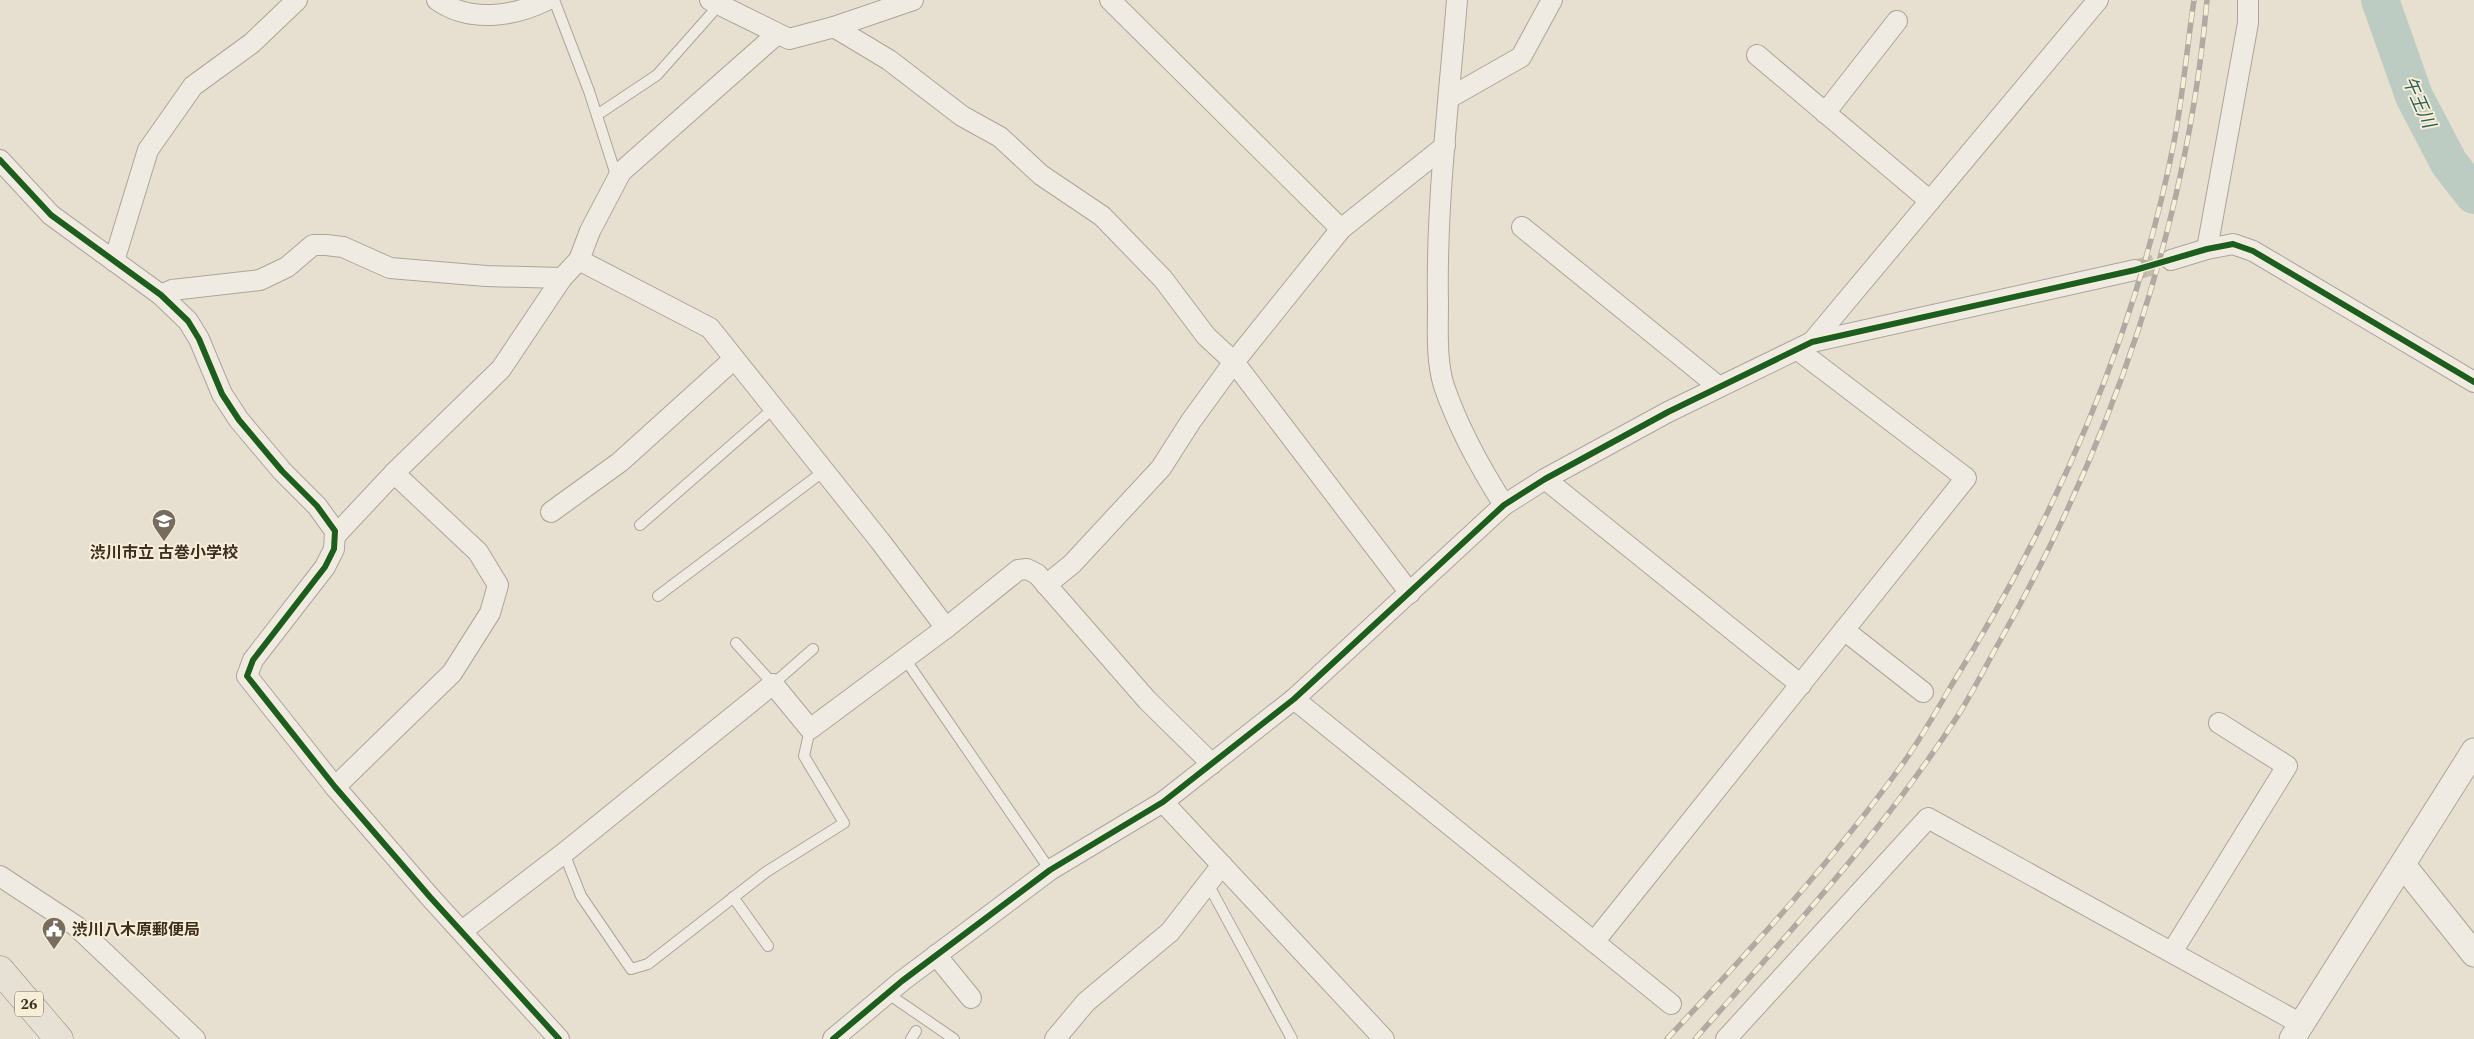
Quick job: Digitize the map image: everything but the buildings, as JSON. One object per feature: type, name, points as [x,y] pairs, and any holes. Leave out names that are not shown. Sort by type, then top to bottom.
[{"type":"main road","name":"26","points":[[0,970],[59,1039]]},
{"type":"street","points":[[114,261],[148,150],[194,86],[252,43],[297,0]]},
{"type":"street","points":[[437,0],[444,5],[470,14],[492,16],[503,15],[547,0]]},
{"type":"street","points":[[715,2],[776,34],[789,38],[834,28],[913,0]]},
{"type":"street","points":[[1110,0],[1341,229]]},
{"type":"street","points":[[1457,0],[1437,270],[1438,352],[1444,385],[1464,431],[1504,505]]},
{"type":"street","points":[[1449,98],[1521,57],[1552,0]]},
{"type":"street","points":[[1805,346],[1930,201],[2098,0]]},
{"type":"street","points":[[2206,249],[2248,23],[2248,0]]},
{"type":"street","points":[[1825,113],[1897,21]]},
{"type":"street","points":[[834,28],[889,60],[962,116],[1000,137],[1041,175],[1102,216],[1163,279],[1206,336],[1234,362],[1410,593]]},
{"type":"street","points":[[335,536],[394,473],[501,369],[562,278],[579,260],[590,231],[620,172],[776,34]]},
{"type":"street","points":[[1757,56],[1930,201]]},
{"type":"street","points":[[1046,585],[1072,564],[1161,468],[1191,421],[1234,362],[1341,229],[1445,146]]},
{"type":"street","points":[[0,160],[51,215],[161,295],[188,321],[199,339],[222,394],[239,420],[282,471],[317,506],[335,531],[334,549],[325,567],[252,660],[247,676],[335,787],[558,1039]]},
{"type":"street","points":[[1522,227],[1719,387]]},
{"type":"street","points":[[2171,260],[2206,249],[2234,244],[2253,251],[2474,382]]},
{"type":"street","points":[[161,295],[172,290],[260,280],[287,267],[313,245],[343,247],[390,268],[477,276],[562,278]]},
{"type":"street","points":[[579,260],[710,328],[946,628]]},
{"type":"street","points":[[834,1039],[887,993],[1050,870],[1163,802],[1212,764],[1294,699],[1504,505],[1545,479],[1668,412],[1805,346],[2135,270]]},
{"type":"street","points":[[1594,942],[1966,478],[1805,346]]},
{"type":"street","points":[[551,512],[620,462],[734,359]]},
{"type":"street","points":[[335,787],[452,673],[490,613],[498,586],[478,552],[394,473]]},
{"type":"street","points":[[1545,479],[1801,685]]},
{"type":"street","points":[[462,931],[564,853],[773,684],[810,729],[946,628],[1018,570],[1026,569],[1032,572],[1046,585],[1146,700],[1212,764]]},
{"type":"street","points":[[1844,630],[1923,692]]},
{"type":"street","points":[[1294,699],[1671,1004]]},
{"type":"street","points":[[2172,952],[2287,766],[2219,723]]},
{"type":"street","points":[[1726,1039],[1928,818],[2172,952],[2298,1032],[2474,751]]},
{"type":"street","points":[[1163,802],[1384,1039]]},
{"type":"street","points":[[1056,1039],[1086,1002],[1170,932],[1222,865]]},
{"type":"street","points":[[2403,865],[2474,954]]},
{"type":"street","points":[[0,876],[76,926],[195,1039]]},
{"type":"street","points":[[936,955],[971,998]]},
{"type":"lane","points":[[554,0],[597,115],[617,179]]},
{"type":"lane","points":[[597,115],[657,75],[715,2]]},
{"type":"lane","points":[[640,525],[774,408]]},
{"type":"lane","points":[[658,596],[824,471]]},
{"type":"lane","points":[[736,644],[773,684],[813,648]]},
{"type":"lane","points":[[905,659],[1050,870]]},
{"type":"lane","points":[[564,853],[581,896],[631,969],[648,964],[766,872],[844,822],[804,756],[810,729]]},
{"type":"lane","points":[[1208,884],[1292,1039]]},
{"type":"lane","points":[[733,897],[768,946]]},
{"type":"lane","points":[[887,993],[954,1039]]},
{"type":"waterway","name":"午王川","points":[[2380,0],[2414,96],[2449,163],[2474,195]]},
{"type":"tunnel","points":[[2135,270],[2171,260]]},
{"type":"railway","points":[[1667,1039],[1820,870],[1877,799],[1928,725],[1989,623],[2024,558],[2057,492],[2087,424],[2114,355],[2138,285],[2158,214],[2174,142],[2194,0]]},
{"type":"railway","points":[[1695,1039],[1799,922],[1897,802],[1928,760],[1969,698],[2041,564],[2077,488],[2110,410],[2138,330],[2162,250],[2182,167],[2197,84],[2207,0]]},
{"type":"cycle path","points":[[0,160],[51,215],[161,295],[188,321],[199,339],[222,394],[239,420],[282,471],[317,506],[335,531],[334,549],[325,567],[253,660],[247,676],[335,787],[430,897],[559,1039]]},
{"type":"cycle path","points":[[833,1039],[902,981],[1050,870],[1163,802],[1294,699],[1504,505],[1545,479],[1668,412],[1812,342],[2135,270],[2207,249],[2233,244],[2253,251],[2474,382]]},
{"type":"place","name":"渋川市立 古巻小学校","points":[[164,542]]},
{"type":"place","name":"渋川八木原郵便局","points":[[54,950]]}]
